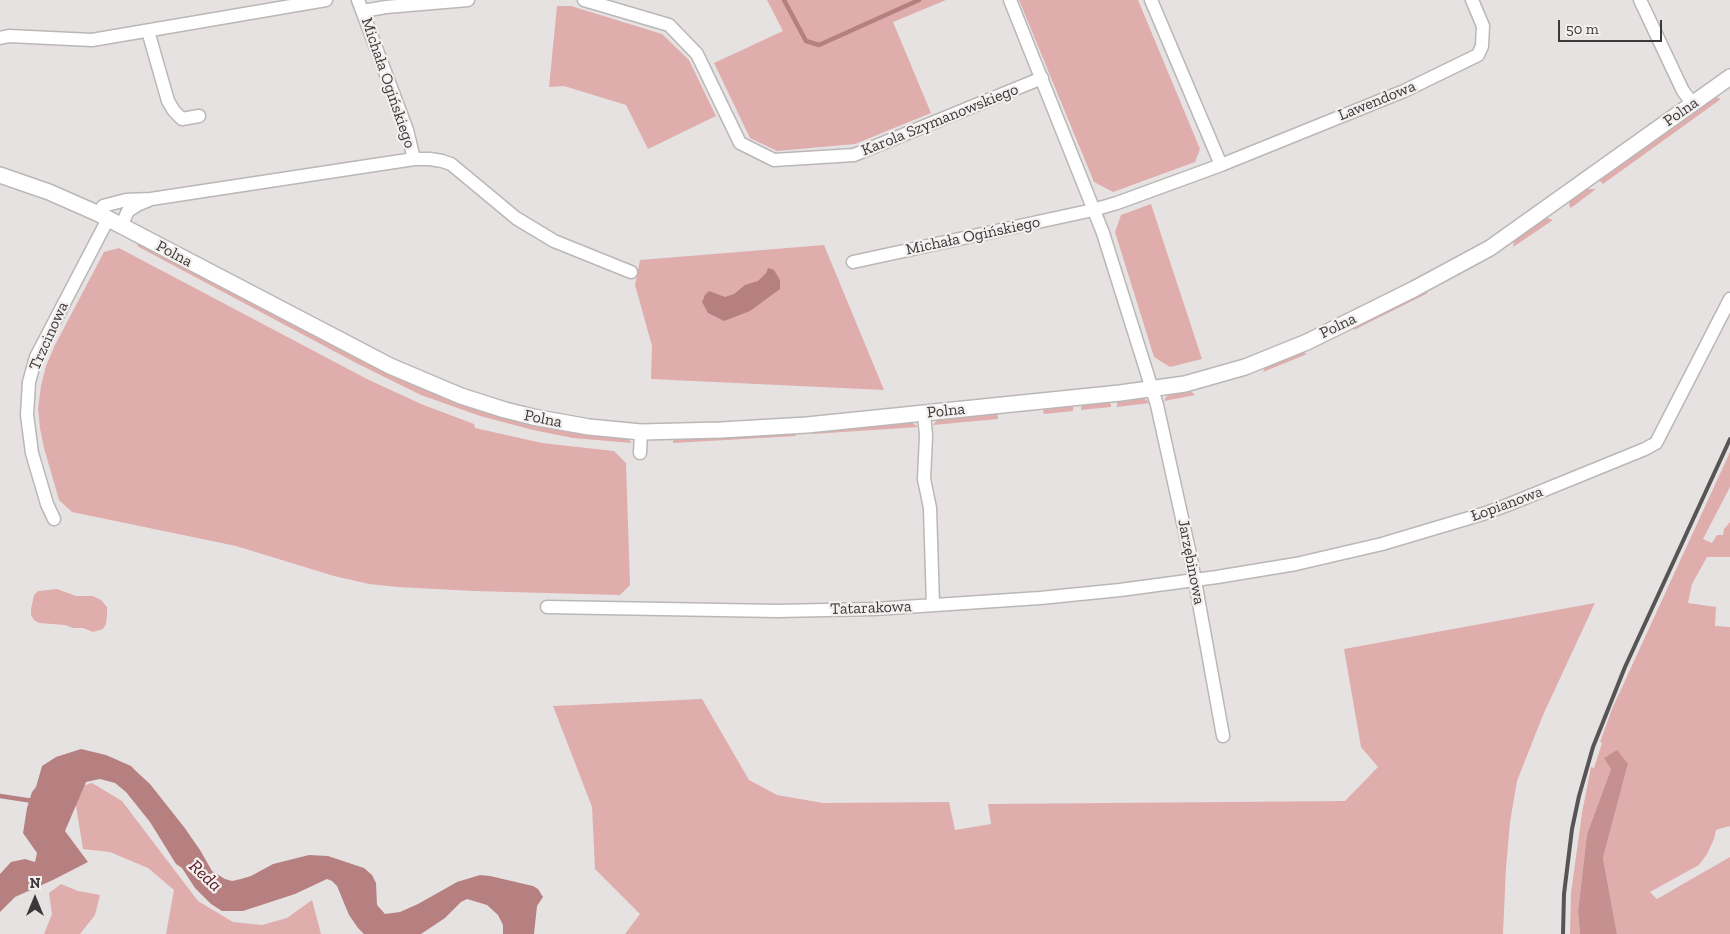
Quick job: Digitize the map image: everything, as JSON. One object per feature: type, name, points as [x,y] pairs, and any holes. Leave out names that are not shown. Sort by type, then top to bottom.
[{"type":"street","points":[[0,38],[9,36],[92,40],[326,0]]},
{"type":"street","points":[[360,6],[386,7],[468,0]]},
{"type":"street","name":"Karola Szymanowskiego","points":[[584,0],[669,25],[697,54],[740,143],[774,160],[854,155],[1042,78]]},
{"type":"street","points":[[1010,0],[1103,233],[1152,390]]},
{"type":"street","points":[[1151,0],[1221,165]]},
{"type":"street","name":"Lawendowa","points":[[1094,210],[1117,204],[1221,165],[1404,91],[1478,55],[1482,46],[1482,26],[1472,0]]},
{"type":"street","points":[[1640,0],[1692,104]]},
{"type":"street","name":"Michała Ogińskiego","points":[[360,6],[407,130],[414,159],[442,161],[451,164],[516,218],[554,241],[631,272]]},
{"type":"street","points":[[148,30],[168,101],[182,119],[199,116]]},
{"type":"street","name":"Polna","points":[[0,175],[49,192],[109,220],[390,366],[461,396],[505,410],[559,422],[641,432],[807,425],[1152,390],[1204,379],[1280,354],[1468,261],[1513,233],[1730,77]]},
{"type":"street","points":[[151,199],[109,220],[103,206],[126,200],[151,199],[414,159]]},
{"type":"street","name":"Michała Ogińskiego","points":[[853,262],[1094,210]]},
{"type":"street","name":"Trzcinowa","points":[[54,519],[47,504],[32,453],[27,415],[29,382],[36,357],[109,220]]},
{"type":"street","name":"Łopianowa","points":[[1194,581],[1296,564],[1390,542],[1502,507],[1645,449],[1656,443],[1730,299]]},
{"type":"street","name":"Jarzębinowa","points":[[1152,390],[1164,434],[1223,736]]},
{"type":"street","points":[[924,414],[926,436],[924,479],[930,508],[933,605]]},
{"type":"street","points":[[640,453],[641,432]]},
{"type":"street","name":"Tatarakowa","points":[[547,607],[777,611],[933,605],[1040,598],[1194,581]]},
{"type":"shaded area","points":[[767,0],[946,0],[893,22],[931,113],[855,144],[777,151],[750,138],[714,63],[783,31]]},
{"type":"shaded area","points":[[1019,0],[1138,0],[1200,149],[1195,162],[1113,192],[1094,182]]},
{"type":"shaded area","points":[[557,6],[571,6],[662,34],[689,60],[716,116],[648,149],[626,105],[564,86],[549,87]]},
{"type":"shaded area","points":[[1714,96],[1721,99],[1603,184],[1598,179]]},
{"type":"shaded area","points":[[1585,189],[1596,189],[1571,208],[1569,205],[1570,200]]},
{"type":"shaded area","points":[[1151,204],[1202,359],[1170,367],[1154,357],[1115,232],[1121,215]]},
{"type":"shaded area","points":[[1545,217],[1553,220],[1513,247],[1514,240]]},
{"type":"shaded area","points":[[139,243],[395,376],[440,395],[627,438],[632,443],[573,438],[533,430],[480,416],[421,395],[358,364],[137,246]]},
{"type":"shaded area","points":[[824,245],[884,390],[651,379],[652,346],[635,285],[640,260]]},
{"type":"shaded area","points":[[119,248],[367,379],[421,404],[474,424],[475,428],[542,443],[614,451],[626,463],[630,585],[620,595],[474,591],[369,584],[334,576],[236,546],[72,512],[59,500],[44,448],[38,409],[41,386],[46,366],[55,345],[104,252]]},
{"type":"shaded area","points":[[1422,291],[1428,293],[1354,330],[1355,325]]},
{"type":"shaded area","points":[[1302,352],[1307,354],[1263,372],[1265,367]]},
{"type":"shaded area","points":[[1188,389],[1195,395],[1164,401],[1166,397],[1173,393]]},
{"type":"shaded area","points":[[1119,399],[1145,399],[1150,403],[1117,407]]},
{"type":"shaded area","points":[[1108,401],[1111,407],[1081,410],[1085,403]]},
{"type":"shaded area","points":[[1068,405],[1073,407],[1073,411],[1044,414],[1043,411],[1046,407]]},
{"type":"shaded area","points":[[994,412],[998,419],[933,425],[938,419]]},
{"type":"shaded area","points":[[911,422],[918,427],[813,434],[815,431]]},
{"type":"shaded area","points":[[794,433],[796,436],[673,443],[673,439]]},
{"type":"shaded area","points":[[1730,452],[1730,487],[1703,539],[1712,543],[1717,535],[1723,535],[1724,529],[1730,522],[1730,557],[1707,557],[1692,584],[1688,603],[1716,607],[1715,626],[1730,627],[1730,827],[1716,830],[1707,854],[1699,865],[1650,892],[1657,899],[1730,857],[1730,934],[1617,934],[1603,858],[1628,764],[1611,769],[1587,834],[1578,911],[1580,934],[1570,934],[1571,893],[1582,813],[1591,767],[1594,768],[1602,743],[1600,742],[1612,709]]},
{"type":"shaded area","points":[[57,589],[76,596],[93,596],[101,600],[107,607],[106,624],[103,629],[93,632],[65,625],[39,623],[34,620],[31,615],[31,609],[34,595],[38,591]]},
{"type":"shaded area","points":[[1595,603],[1543,715],[1517,781],[1510,822],[1503,934],[625,934],[640,914],[595,869],[592,807],[553,706],[702,699],[749,780],[777,795],[823,803],[949,802],[955,830],[991,824],[988,804],[1345,801],[1378,767],[1361,747],[1344,649]]},
{"type":"shaded area","points":[[1617,750],[1628,764],[1603,858],[1617,934],[1580,934],[1578,911],[1587,834],[1611,769],[1604,758]]},
{"type":"shaded area","points":[[92,783],[122,801],[198,901],[233,922],[262,925],[287,918],[312,900],[321,934],[166,934],[174,890],[148,868],[110,852],[83,849],[74,794],[78,787]]},
{"type":"shaded area","points":[[61,884],[78,891],[100,895],[95,915],[80,934],[44,934],[52,914],[49,893]]},
{"type":"water","points":[[768,268],[774,270],[780,280],[780,289],[750,311],[724,321],[708,313],[702,302],[709,291],[725,297],[734,294],[745,285],[758,281]]},
{"type":"water","name":"Reda","points":[[81,749],[106,755],[131,766],[150,784],[184,827],[212,871],[225,879],[232,881],[241,879],[251,876],[273,864],[309,855],[328,856],[364,868],[372,875],[376,883],[377,905],[385,914],[400,912],[418,904],[457,882],[480,875],[490,876],[533,886],[538,889],[543,897],[537,906],[534,934],[503,934],[503,925],[498,915],[487,905],[467,899],[461,902],[445,918],[421,934],[364,934],[349,915],[337,886],[327,879],[295,894],[243,911],[222,911],[211,904],[195,888],[182,868],[176,864],[150,822],[126,792],[115,783],[100,779],[86,782],[65,831],[88,862],[15,897],[0,912],[0,874],[11,862],[25,859],[35,862],[37,853],[23,833],[27,808],[42,766],[56,757]]},
{"type":"waterway","points":[[784,0],[806,41],[819,45],[919,0]]},
{"type":"waterway","points":[[0,796],[33,801]]},
{"type":"railway","points":[[1563,934],[1564,894],[1572,829],[1593,747],[1625,667],[1730,439]]}]
